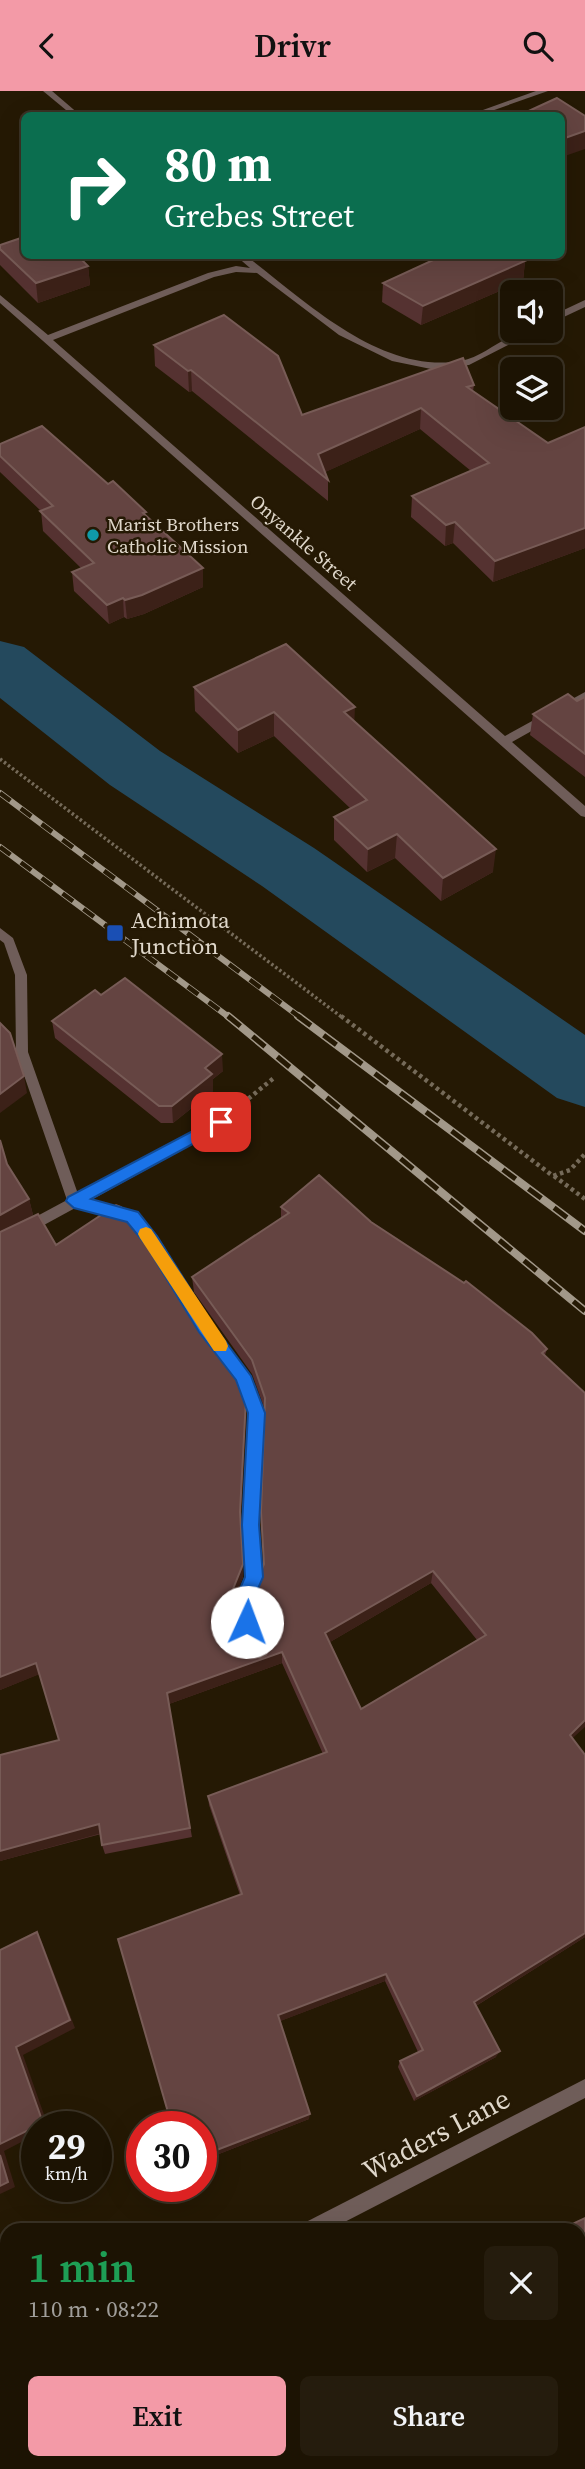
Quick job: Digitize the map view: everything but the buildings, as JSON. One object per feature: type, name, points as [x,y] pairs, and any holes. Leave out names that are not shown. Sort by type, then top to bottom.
[{"type":"street","points":[[47,91],[72,112]]},
{"type":"street","points":[[481,112],[544,91]]},
{"type":"street","points":[[243,259],[342,333],[395,359],[431,366],[466,363],[506,343]]},
{"type":"street","points":[[47,339],[211,275],[236,269],[256,271]]},
{"type":"street","name":"Onyankle Street","points":[[0,298],[585,813]]},
{"type":"street","points":[[563,314],[585,303]]},
{"type":"street","points":[[505,741],[585,696]]},
{"type":"street","points":[[0,933],[9,941],[21,975],[22,1052],[74,1201]]},
{"type":"street","points":[[0,1243],[221,1122]]},
{"type":"street","points":[[74,1201],[132,1217],[151,1240],[205,1327],[243,1376],[256,1413],[251,1525],[254,1577],[242,1605],[259,1659]]},
{"type":"street","name":"Waders Lane","points":[[325,2223],[585,2088]]},
{"type":"path","points":[[0,759],[585,1199]]},
{"type":"path","points":[[221,1122],[275,1077]]},
{"type":"path","points":[[553,1176],[569,1170],[585,1154]]},
{"type":"waterway","points":[[0,663],[135,768],[288,867],[585,1076]]},
{"type":"railway","points":[[0,793],[301,1018]]},
{"type":"railway","points":[[0,847],[230,1018]]},
{"type":"railway","points":[[228,1016],[585,1311]]},
{"type":"railway","points":[[298,1016],[585,1231]]},
{"type":"slow traffic","points":[[146,1234],[220,1346]]},
{"type":"place","name":"Marist Brothers Catholic Mission","points":[[93,535]]},
{"type":"place","name":"Achimota Junction","points":[[115,933]]},
{"type":"route","points":[[221,1122],[74,1201],[132,1217],[151,1240],[205,1327],[243,1376],[256,1413],[251,1525],[254,1577],[242,1605],[247,1622]]}]
